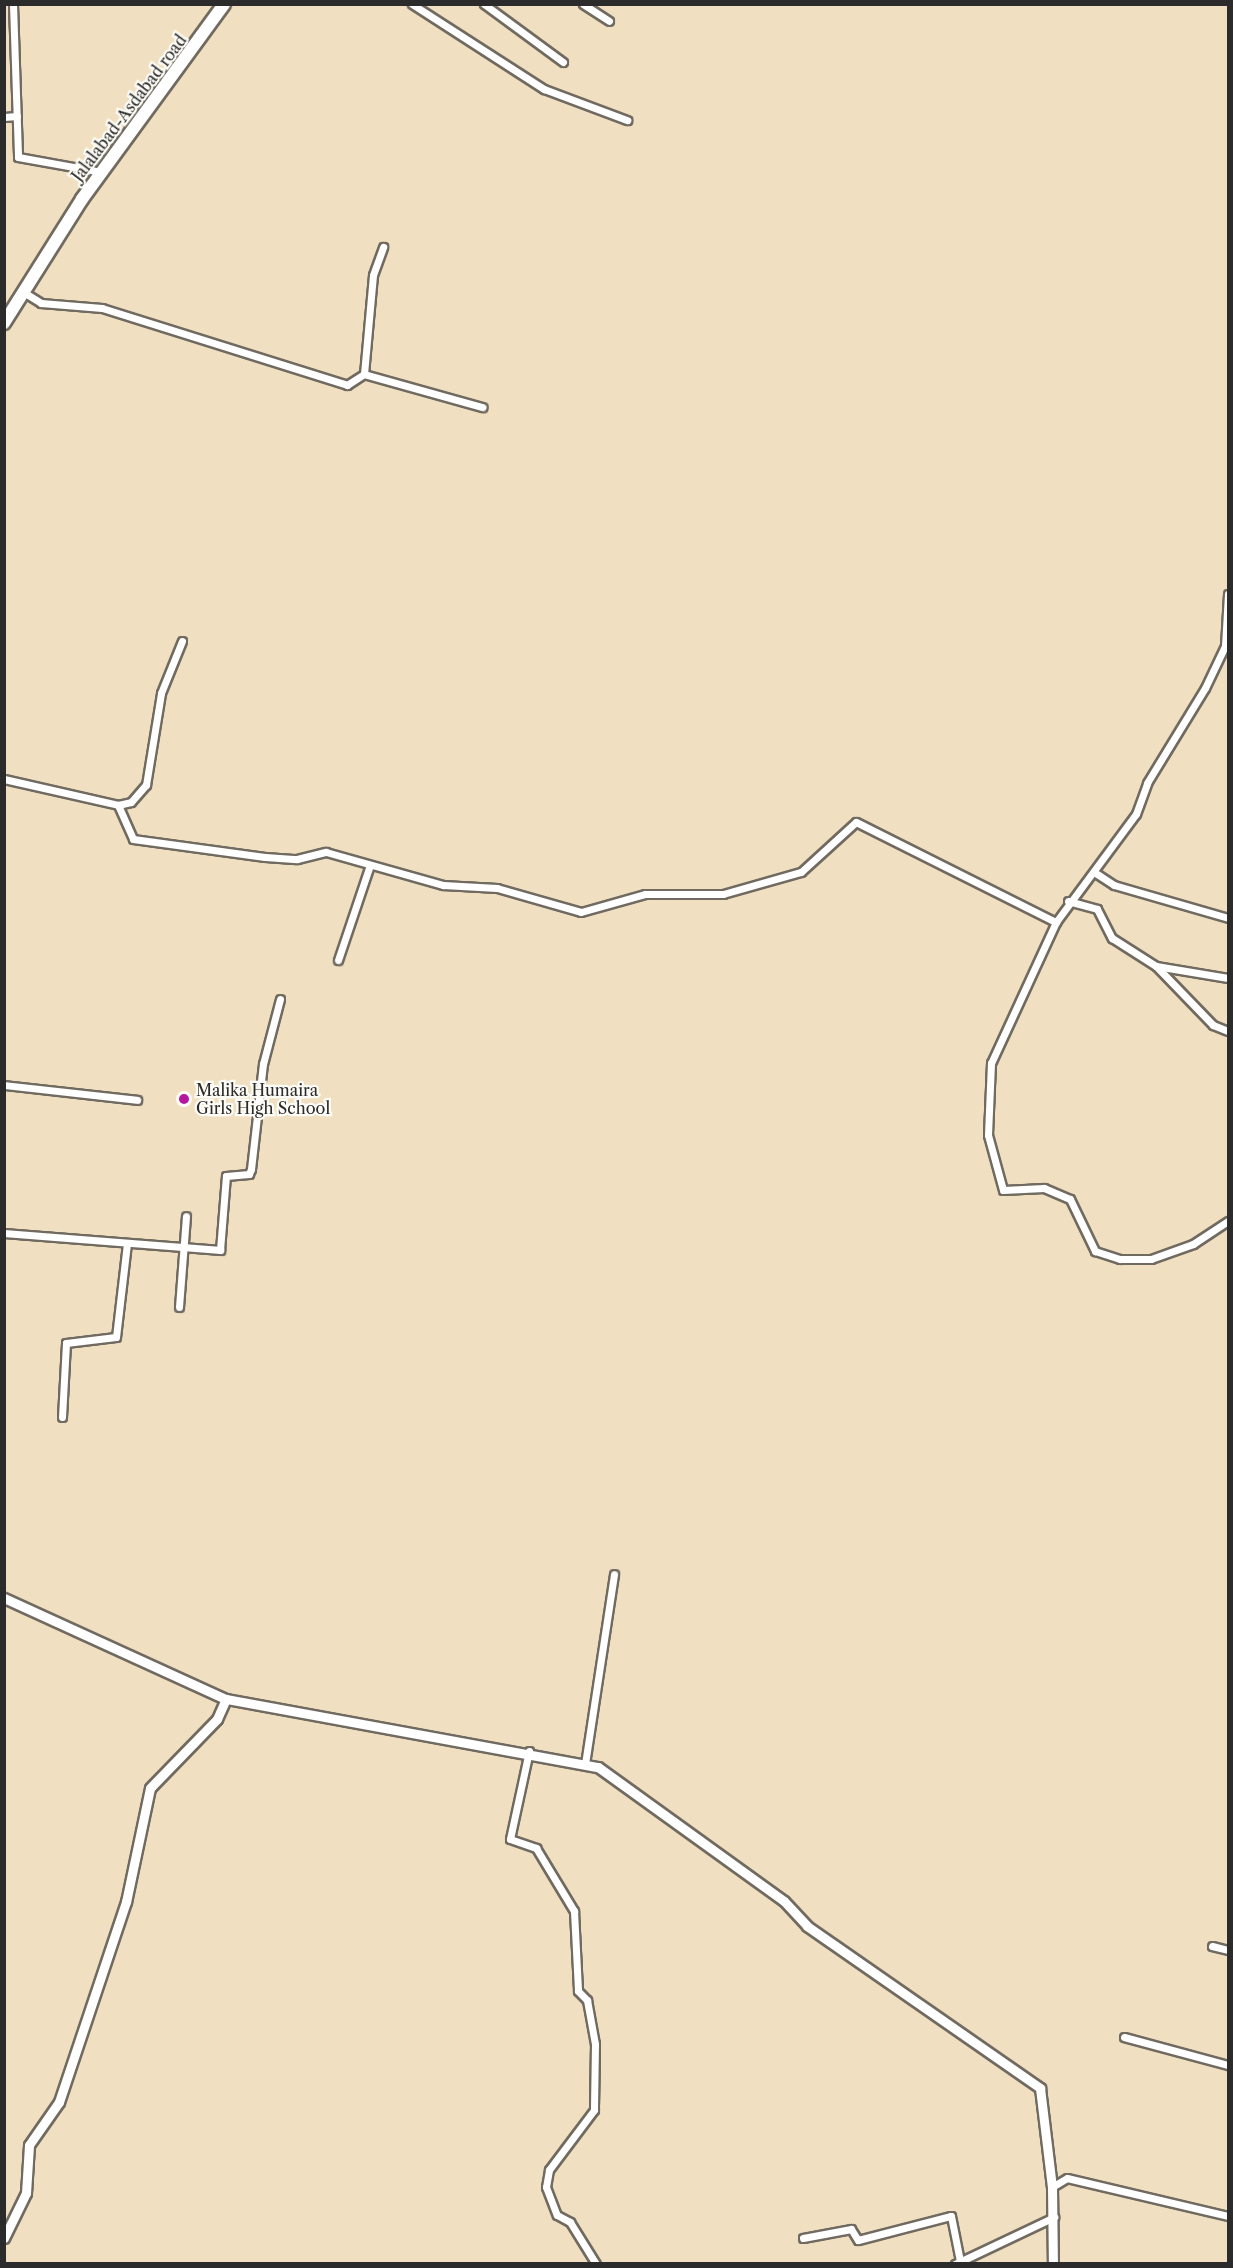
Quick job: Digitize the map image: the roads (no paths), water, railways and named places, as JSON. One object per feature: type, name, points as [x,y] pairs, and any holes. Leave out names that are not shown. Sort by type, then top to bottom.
[{"type":"main road","name":"Jalalabad-Asdabad road","points":[[4,324],[101,172],[179,73],[224,4]]},
{"type":"street","points":[[13,4],[18,157],[101,172]]},
{"type":"street","points":[[412,4],[544,89],[627,120]]},
{"type":"street","points":[[484,4],[563,62]]},
{"type":"street","points":[[583,4],[609,21]]},
{"type":"street","points":[[4,30],[14,30]]},
{"type":"street","points":[[4,117],[16,116]]},
{"type":"street","points":[[364,374],[373,275],[383,247]]},
{"type":"street","points":[[25,293],[41,303],[102,308],[347,385],[364,374],[482,407]]},
{"type":"street","points":[[1228,594],[1225,646],[1205,688],[1147,783],[1136,814],[1094,872],[1068,901],[1056,922],[991,1063],[988,1135],[1003,1190],[1044,1188],[1070,1199],[1095,1251],[1120,1259],[1151,1259],[1193,1244],[1228,1221]]},
{"type":"street","points":[[4,780],[118,805],[131,802],[147,785],[161,693],[182,641]]},
{"type":"street","points":[[118,805],[133,839],[266,857],[297,859],[326,852],[443,885],[497,888],[581,912],[645,894],[723,894],[801,872],[856,822],[1056,922]]},
{"type":"street","points":[[338,960],[370,865]]},
{"type":"street","points":[[1094,872],[1114,885],[1228,918]]},
{"type":"street","points":[[1068,901],[1097,909],[1112,938],[1156,966],[1213,1024],[1228,1031]]},
{"type":"street","points":[[1156,966],[1228,978]]},
{"type":"street","points":[[4,1233],[185,1250],[220,1250],[226,1176],[249,1174],[263,1064],[280,999]]},
{"type":"street","points":[[4,1084],[137,1101]]},
{"type":"street","points":[[178,1307],[185,1250],[186,1216]]},
{"type":"street","points":[[62,1417],[66,1343],[116,1337],[127,1244]]},
{"type":"street","points":[[585,1764],[614,1574]]},
{"type":"street","points":[[4,1598],[226,1699],[429,1740],[529,1750],[585,1764],[662,1809],[784,1901],[807,1926],[1040,2088],[1052,2187],[1053,2264]]},
{"type":"street","points":[[4,2238],[26,2193],[29,2145],[59,2102],[126,1902],[150,1788],[217,1719],[226,1699]]},
{"type":"street","points":[[529,1750],[510,1839],[536,1848],[573,1911],[578,1991],[587,2000],[595,2044],[594,2110],[549,2170],[546,2187],[557,2215],[570,2222],[596,2264]]},
{"type":"street","points":[[1212,1946],[1228,1950]]},
{"type":"street","points":[[1124,2037],[1228,2065]]},
{"type":"street","points":[[1052,2187],[1067,2178],[1228,2216]]},
{"type":"street","points":[[803,2238],[851,2229],[858,2240],[951,2216],[957,2262],[1054,2217]]},
{"type":"place","name":"Malika Humaira Girls High School","points":[[184,1099]]}]
